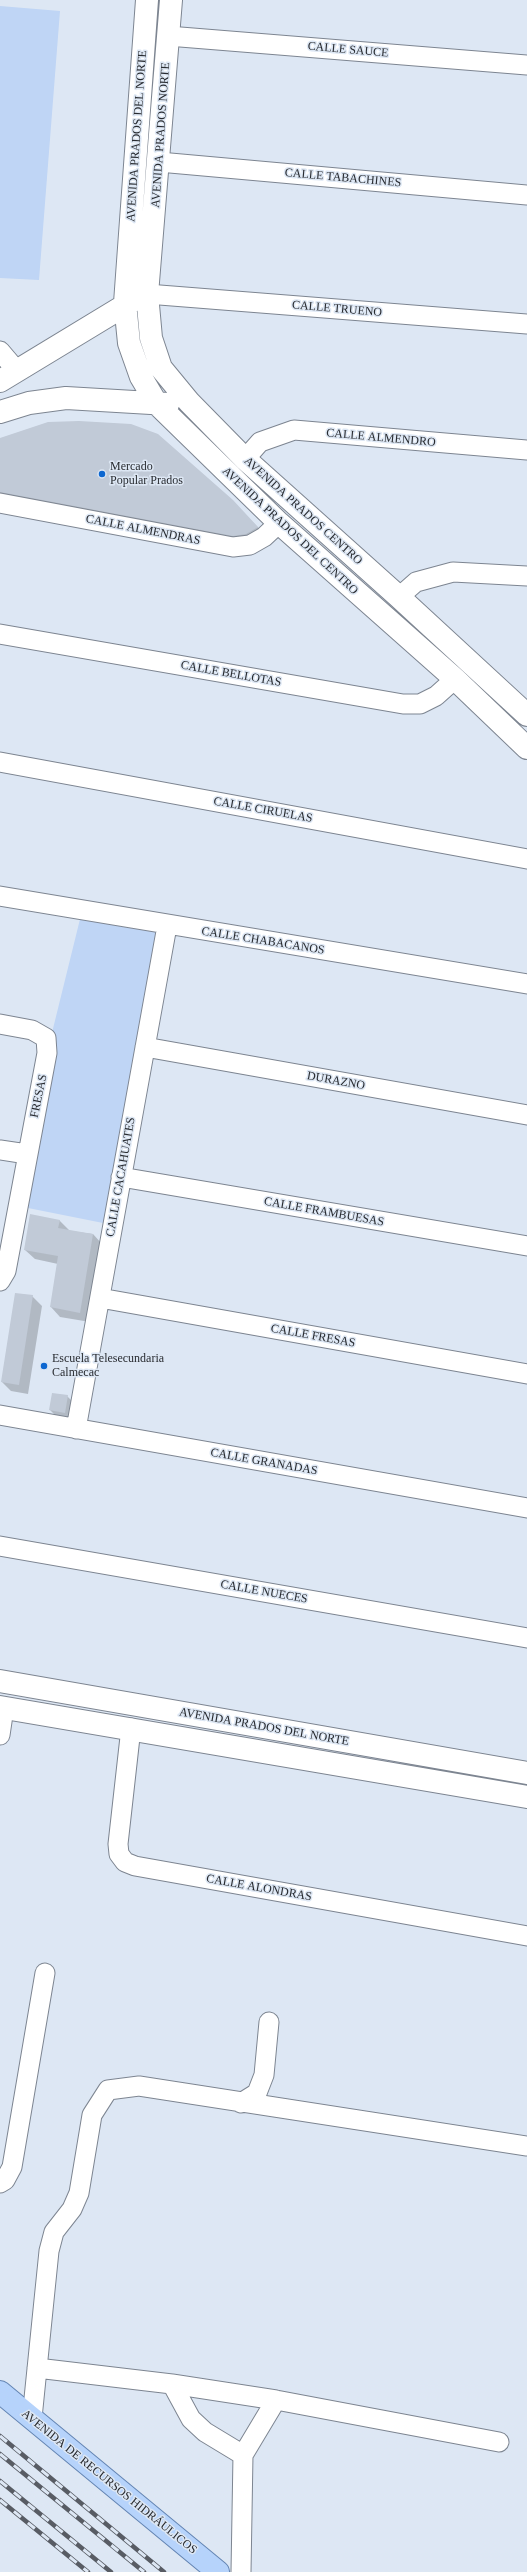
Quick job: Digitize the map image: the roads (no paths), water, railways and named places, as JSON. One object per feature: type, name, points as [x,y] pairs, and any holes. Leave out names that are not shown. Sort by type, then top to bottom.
[{"type":"main road","name":"AVENIDA PRADOS DEL NORTE","points":[[127,273],[147,0]]},
{"type":"main road","name":"AVENIDA PRADOS NORTE","points":[[150,269],[171,0]]},
{"type":"main road","name":"AVENIDA PRADOS CENTRO","points":[[150,269],[147,294],[151,338],[161,368],[189,402],[245,459],[399,596],[527,715]]},
{"type":"main road","name":"AVENIDA PRADOS DEL CENTRO","points":[[127,273],[125,303],[129,343],[141,376],[157,404],[279,523],[455,680],[527,748]]},
{"type":"main road","points":[[9,376],[125,303],[147,294]]},
{"type":"main road","points":[[0,412],[28,403],[66,398],[157,404],[189,402]]},
{"type":"main road","name":"AVENIDA PRADOS DEL NORTE","points":[[0,1681],[76,1693],[527,1773]]},
{"type":"main road","name":"AVENIDA PRADOS DEL NORTE","points":[[2,1708],[131,1728],[527,1797]]},
{"type":"main road","name":"AVENIDA DE RECURSOS HIDRÁULICOS","points":[[0,2392],[218,2572]]},
{"type":"street","name":"CALLE SAUCE","points":[[168,36],[527,65]]},
{"type":"street","name":"CALLE TABACHINES","points":[[159,162],[527,194]]},
{"type":"street","name":"CALLE TRUENO","points":[[147,294],[527,324]]},
{"type":"street","points":[[0,351],[9,376]]},
{"type":"street","name":"CALLE ALMENDRO","points":[[245,459],[260,442],[294,430],[527,450]]},
{"type":"street","name":"CALLE ALMENDRAS","points":[[0,503],[233,547],[250,545],[264,537],[279,523]]},
{"type":"street","points":[[399,596],[416,582],[453,572],[527,576]]},
{"type":"street","name":"CALLE BELLOTAS","points":[[0,634],[403,704],[420,704],[436,696],[455,680]]},
{"type":"street","name":"CALLE CIRUELAS","points":[[0,762],[527,858]]},
{"type":"street","name":"CALLE CHABACANOS","points":[[0,896],[167,926],[527,984]]},
{"type":"street","name":"CALLE CACAHUATES","points":[[76,1429],[167,926]]},
{"type":"street","name":"FRESAS","points":[[0,1024],[32,1030],[46,1038],[47,1053],[27,1154]]},
{"type":"street","name":"DURAZNO","points":[[145,1047],[527,1115]]},
{"type":"street","points":[[0,1150],[27,1154],[6,1271],[0,1281]]},
{"type":"street","name":"CALLE FRAMBUESAS","points":[[122,1177],[527,1246]]},
{"type":"street","name":"CALLE FRESAS","points":[[100,1298],[527,1374]]},
{"type":"street","name":"CALLE GRANADAS","points":[[0,1415],[527,1508]]},
{"type":"street","name":"CALLE NUECES","points":[[0,1546],[527,1638]]},
{"type":"street","points":[[72,1719],[76,1693]]},
{"type":"street","points":[[0,1735],[2,1708]]},
{"type":"street","name":"CALLE ALONDRAS","points":[[131,1728],[118,1844],[120,1854],[125,1862],[135,1866],[527,1936]]},
{"type":"street","points":[[0,2183],[5,2180],[12,2167],[45,1973]]},
{"type":"street","points":[[241,2103],[256,2093],[264,2075],[269,2022]]},
{"type":"street","points":[[32,2418],[49,2251],[54,2232],[72,2209],[79,2193],[92,2116],[108,2090],[139,2086],[241,2103],[527,2146]]},
{"type":"street","points":[[37,2368],[172,2384],[276,2400],[498,2442]]},
{"type":"street","points":[[172,2384],[191,2419],[204,2432],[243,2455]]},
{"type":"street","points":[[242,2572],[243,2455],[276,2400]]},
{"type":"railway","points":[[0,2436],[164,2572]]},
{"type":"railway","points":[[0,2454],[144,2572]]},
{"type":"railway","points":[[0,2481],[111,2572]]},
{"type":"railway","points":[[0,2500],[88,2572]]},
{"type":"place","name":"Mercado Popular Prados","points":[[102,474]]},
{"type":"place","name":"Escuela Telesecundaria Calmecac","points":[[44,1366]]}]
